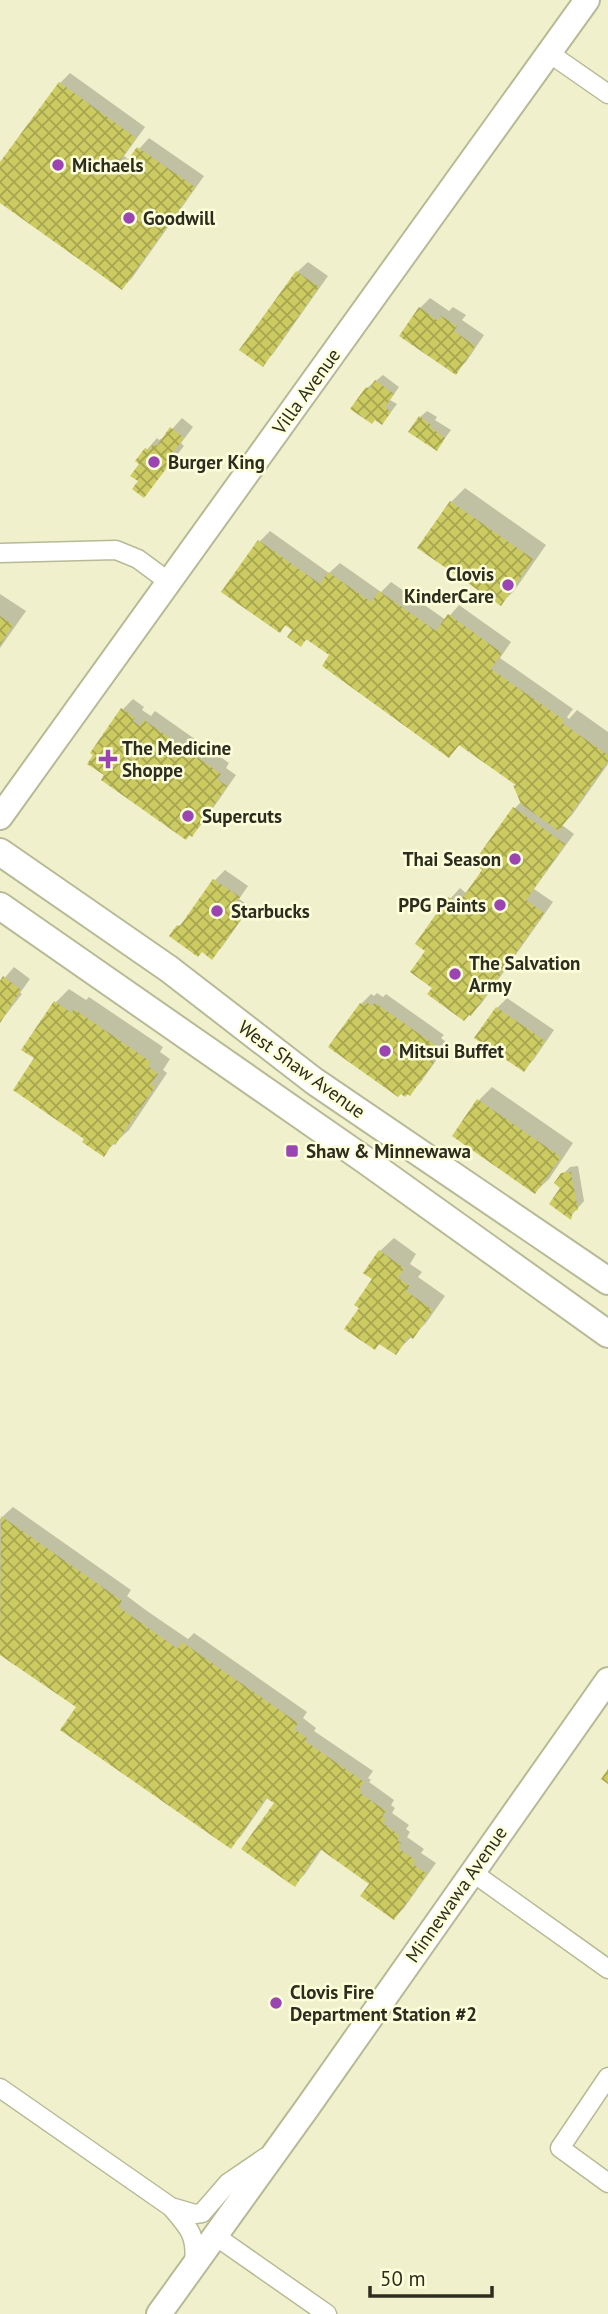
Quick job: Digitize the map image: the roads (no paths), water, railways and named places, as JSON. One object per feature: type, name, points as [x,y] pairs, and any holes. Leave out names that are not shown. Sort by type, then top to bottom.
[{"type":"main road","name":"Villa Avenue","points":[[0,817],[587,0]]},
{"type":"main road","name":"West Shaw Avenue","points":[[0,852],[169,969],[284,1058],[608,1281]]},
{"type":"main road","name":"West Shaw Avenue","points":[[0,906],[365,1160],[608,1334]]},
{"type":"main road","points":[[210,1052],[239,1050],[354,1132],[370,1132],[377,1123]]},
{"type":"main road","points":[[365,1160],[373,1154],[383,1153],[393,1157],[531,1250],[563,1250]]},
{"type":"main road","name":"Minnewawa Avenue","points":[[159,2314],[608,1680]]},
{"type":"street","points":[[549,53],[608,94]]},
{"type":"street","points":[[0,554],[116,550],[138,559],[169,582]]},
{"type":"street","points":[[472,1872],[608,1969]]},
{"type":"street","points":[[608,2077],[560,2148],[608,2183]]},
{"type":"street","points":[[0,2088],[172,2207],[191,2231],[196,2249],[194,2264]]},
{"type":"street","points":[[172,2207],[195,2214],[202,2213],[228,2183],[274,2151]]},
{"type":"street","points":[[214,2235],[327,2314]]},
{"type":"place","name":"Michaels","points":[[58,165]]},
{"type":"place","name":"Goodwill","points":[[129,218]]},
{"type":"place","name":"Burger King","points":[[154,462]]},
{"type":"place","name":"Clovis KinderCare","points":[[508,585]]},
{"type":"place","name":"The Medicine Shoppe","points":[[108,759]]},
{"type":"place","name":"Supercuts","points":[[188,816]]},
{"type":"place","name":"Thai Season","points":[[515,859]]},
{"type":"place","name":"PPG Paints","points":[[500,905]]},
{"type":"place","name":"Starbucks","points":[[217,911]]},
{"type":"place","name":"The Salvation Army","points":[[455,974]]},
{"type":"place","name":"Mitsui Buffet","points":[[385,1051]]},
{"type":"place","name":"Shaw & Minnewawa","points":[[292,1151]]},
{"type":"place","name":"Clovis Fire Department Station #2","points":[[276,2003]]}]
